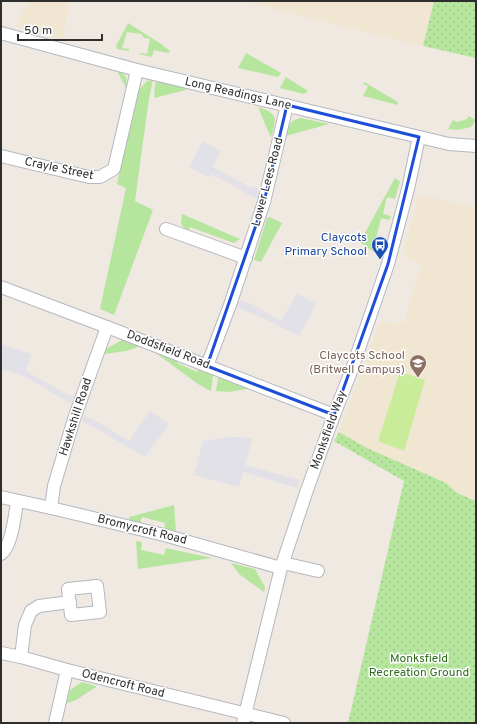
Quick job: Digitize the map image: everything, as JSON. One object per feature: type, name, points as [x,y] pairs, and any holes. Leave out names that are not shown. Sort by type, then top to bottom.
[{"type":"street","name":"Long Readings Lane","points":[[1,33],[137,70],[287,106],[449,144],[476,146]]},
{"type":"street","name":"Crayle Street","points":[[1,156],[89,177],[100,178],[114,169],[137,70]]},
{"type":"street","name":"Lower Lees Road","points":[[207,366],[246,258],[264,202],[287,106]]},
{"type":"street","name":"Monksfield Way","points":[[244,718],[282,565],[307,490],[352,369],[388,264],[408,189],[419,137]]},
{"type":"street","points":[[166,229],[246,258]]},
{"type":"street","name":"Doddsfield Road","points":[[1,287],[334,415]]},
{"type":"street","name":"Hawkshill Road","points":[[51,508],[54,486],[74,419],[107,327]]},
{"type":"street","name":"Bromycroft Road","points":[[1,497],[164,535],[282,565],[318,571]]},
{"type":"street","points":[[1,554],[5,552],[9,542],[17,501]]},
{"type":"street","points":[[21,657],[25,625],[31,611],[39,606],[70,602]]},
{"type":"street","name":"Odencroft Road","points":[[1,653],[188,700],[244,718],[284,723]]},
{"type":"street","points":[[54,723],[67,670]]},
{"type":"highlighted area","points":[[287,105],[419,137],[388,264],[334,415],[207,366],[264,202]]},
{"type":"shaded area","points":[[28,1],[71,1],[62,39],[16,27]]},
{"type":"shaded area","points":[[243,1],[434,1],[423,46]]},
{"type":"shaded area","points":[[203,141],[221,151],[213,167],[250,187],[259,188],[257,199],[211,174],[209,178],[189,167]]},
{"type":"shaded area","name":"Claycots School (Britwell Campus)","points":[[419,195],[476,208],[476,501],[457,493],[446,483],[367,448],[339,432],[380,322],[404,323],[421,264],[408,259],[403,254]]},
{"type":"shaded area","points":[[297,293],[316,304],[299,336],[237,307],[241,299],[281,321]]},
{"type":"shaded area","points":[[1,344],[31,354],[26,371],[70,396],[74,395],[71,404],[23,376],[1,369]]},
{"type":"shaded area","points":[[150,411],[169,424],[145,457],[93,427],[82,423],[84,414],[85,416],[93,419],[129,441]]},
{"type":"shaded area","points":[[229,437],[243,437],[252,439],[245,465],[300,480],[297,488],[243,472],[239,487],[194,475],[203,441]]},
{"type":"green space","points":[[434,1],[476,1],[476,58],[423,46]]},
{"type":"green space","points":[[128,23],[161,44],[170,51],[169,53],[154,50],[152,57],[139,54],[147,54],[150,39],[144,38],[141,34],[127,32],[122,48],[129,49],[129,51],[117,49],[116,46]]},
{"type":"green space","points":[[246,53],[281,73],[278,77],[238,68]]},
{"type":"green space","points":[[117,71],[126,77],[126,88]]},
{"type":"green space","points":[[286,77],[308,91],[304,94],[280,88]]},
{"type":"green space","points":[[153,80],[149,98],[135,201],[153,210],[114,315],[100,309],[126,188],[117,184],[137,92],[147,81]]},
{"type":"green space","points":[[158,81],[185,87],[186,90],[154,98],[155,84]]},
{"type":"green space","points":[[364,82],[398,102],[398,105],[363,96],[368,86],[363,84]]},
{"type":"green space","points":[[258,107],[270,112],[275,118],[271,138]]},
{"type":"green space","points":[[468,116],[476,120],[471,127],[458,130],[448,129],[453,120],[457,122],[467,119]]},
{"type":"green space","points":[[301,118],[329,124],[286,136],[290,124]]},
{"type":"green space","points":[[395,178],[400,182],[395,199],[387,197],[383,214],[391,216],[389,220],[381,218],[375,242],[383,243],[376,252],[372,251],[360,242]]},
{"type":"green space","points":[[182,214],[240,239],[234,243],[190,227],[189,230],[184,228],[181,224]]},
{"type":"green space","points":[[269,217],[282,223],[261,262],[254,260],[267,218]]},
{"type":"green space","points":[[124,339],[139,345],[138,347],[126,351],[105,354],[106,349]]},
{"type":"green space","points":[[153,351],[177,355],[177,363],[197,372],[200,364],[214,369],[211,391],[198,384]]},
{"type":"green space","points":[[219,372],[257,389],[229,392],[216,391]]},
{"type":"green space","points":[[400,372],[425,380],[404,451],[378,441]]},
{"type":"green space","name":"Monksfield Recreation Ground","points":[[339,432],[367,448],[446,483],[457,493],[476,501],[476,723],[348,723],[404,481],[334,441]]},
{"type":"green space","points":[[174,505],[176,533],[164,530],[165,523],[142,517],[140,524],[129,521],[129,517]]},
{"type":"green space","points":[[136,541],[142,542],[141,550],[164,555],[166,548],[212,558],[138,569]]},
{"type":"green space","points":[[231,563],[255,569],[265,587],[264,592],[239,574]]},
{"type":"green space","points":[[82,682],[96,687],[76,700],[68,703],[66,702],[70,690]]},
{"type":"place","name":"Claycots Primary School","points":[[380,260]]},
{"type":"place","name":"Claycots School (Britwell Campus)","points":[[418,378]]}]
